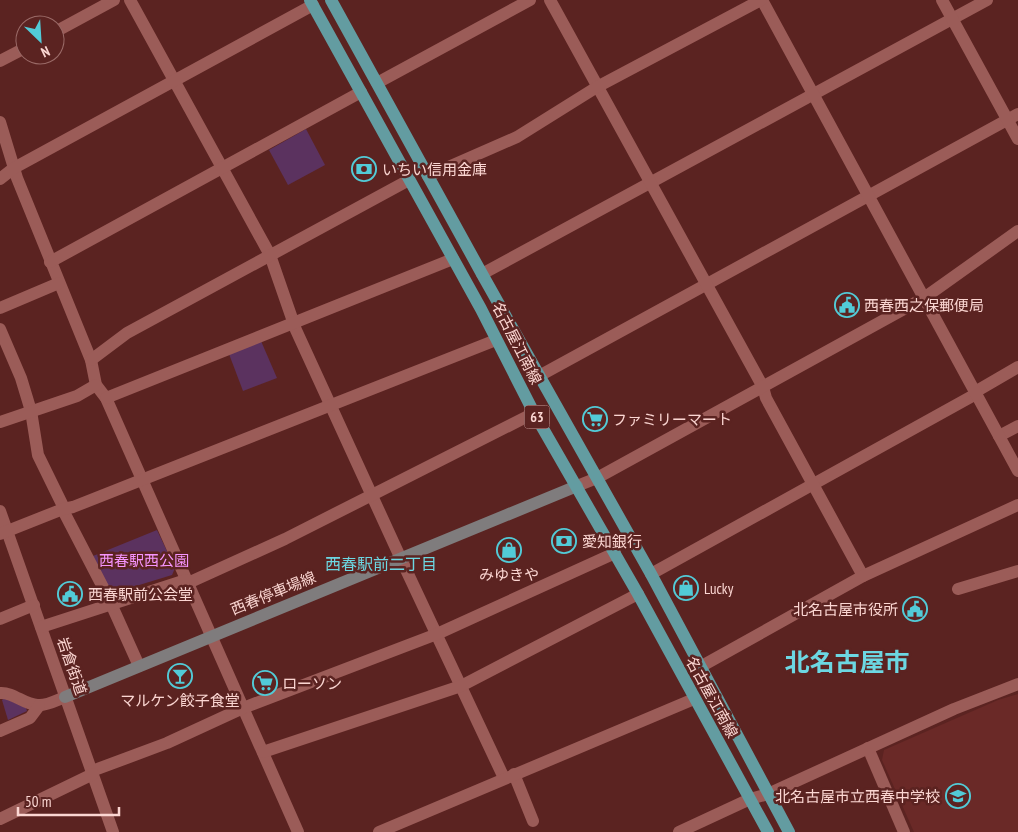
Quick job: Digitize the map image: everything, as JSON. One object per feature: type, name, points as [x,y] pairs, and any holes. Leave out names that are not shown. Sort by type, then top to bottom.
[{"type":"main road","name":"名古屋江南線","points":[[331,0],[650,574],[789,832]]},
{"type":"main road","name":"名古屋江南線","points":[[311,2],[453,258],[534,413],[638,594],[768,832]]},
{"type":"main road","name":"西春停車場線","points":[[65,697],[577,486]]},
{"type":"street","points":[[65,27],[114,0]]},
{"type":"street","points":[[130,0],[270,255],[294,323],[401,559],[461,686],[533,821]]},
{"type":"street","points":[[377,83],[530,0]]},
{"type":"street","points":[[550,0],[763,387],[766,398],[863,576]]},
{"type":"street","points":[[428,176],[516,137],[597,87],[761,0],[1018,471]]},
{"type":"street","points":[[942,0],[1013,117],[1018,139]]},
{"type":"street","points":[[482,274],[987,0]]},
{"type":"street","points":[[0,178],[14,168],[173,81],[311,2]]},
{"type":"street","points":[[0,61],[15,53]]},
{"type":"street","points":[[50,262],[361,92]]},
{"type":"street","points":[[539,376],[1013,117]]},
{"type":"street","points":[[0,122],[17,178],[91,360],[96,385],[106,398],[298,832]]},
{"type":"street","points":[[91,360],[128,333],[409,180]]},
{"type":"street","points":[[577,486],[597,478],[924,298],[1018,231]]},
{"type":"street","points":[[106,398],[453,258]]},
{"type":"street","points":[[0,308],[59,283]]},
{"type":"street","points":[[0,329],[21,378],[31,412],[38,455],[139,666]]},
{"type":"street","points":[[4,532],[63,509],[73,508],[496,340]]},
{"type":"street","points":[[650,574],[975,393],[1018,367]]},
{"type":"street","points":[[0,422],[77,396],[96,385]]},
{"type":"street","points":[[41,627],[187,582],[285,539],[534,413]]},
{"type":"street","points":[[999,436],[1018,426]]},
{"type":"street","points":[[700,667],[863,576],[1018,505]]},
{"type":"street","name":"岩倉街道","points":[[0,511],[4,532],[34,605],[113,832]]},
{"type":"street","points":[[0,819],[93,773],[243,708],[437,634],[615,553]]},
{"type":"street","points":[[958,589],[1018,571]]},
{"type":"street","points":[[263,752],[461,686],[638,594]]},
{"type":"street","points":[[0,619],[34,605]]},
{"type":"street","points":[[679,832],[705,827],[750,799],[768,794],[954,709],[1018,684]]},
{"type":"street","points":[[0,693],[5,692],[39,706]]},
{"type":"street","points":[[0,731],[30,718],[39,706],[65,697]]},
{"type":"street","points":[[379,832],[694,699]]},
{"type":"street","points":[[868,748],[904,832]]},
{"type":"shaded area","name":"北名古屋市立西春中学校","points":[[1018,694],[1018,832],[914,832],[882,760],[884,750],[998,700]]},
{"type":"green space","points":[[306,129],[325,165],[288,185],[269,150]]},
{"type":"green space","points":[[261,341],[277,378],[243,391],[229,354]]},
{"type":"green space","name":"西春駅西公園","points":[[157,530],[175,568],[172,575],[113,593],[109,592],[93,556]]},
{"type":"green space","points":[[5,698],[26,708],[27,711],[8,720],[2,700]]},
{"type":"place","name":"いちい信用金庫","points":[[364,169]]},
{"type":"place","name":"西春西之保郵便局","points":[[847,305]]},
{"type":"place","name":"ファミリーマート","points":[[595,419]]},
{"type":"place","name":"愛知銀行","points":[[564,541]]},
{"type":"place","name":"みゆきや","points":[[509,550]]},
{"type":"place","name":"Lucky","points":[[686,588]]},
{"type":"place","name":"西春駅前公会堂","points":[[70,594]]},
{"type":"place","name":"北名古屋市役所","points":[[915,609]]},
{"type":"place","name":"マルケン餃子食堂","points":[[180,676]]},
{"type":"place","name":"ローソン","points":[[265,683]]},
{"type":"place","name":"北名古屋市立西春中学校","points":[[958,796]]},
{"type":"district","name":"西春駅前二丁目","points":[[381,564]]},
{"type":"district","name":"北名古屋市","points":[[847,662]]}]
